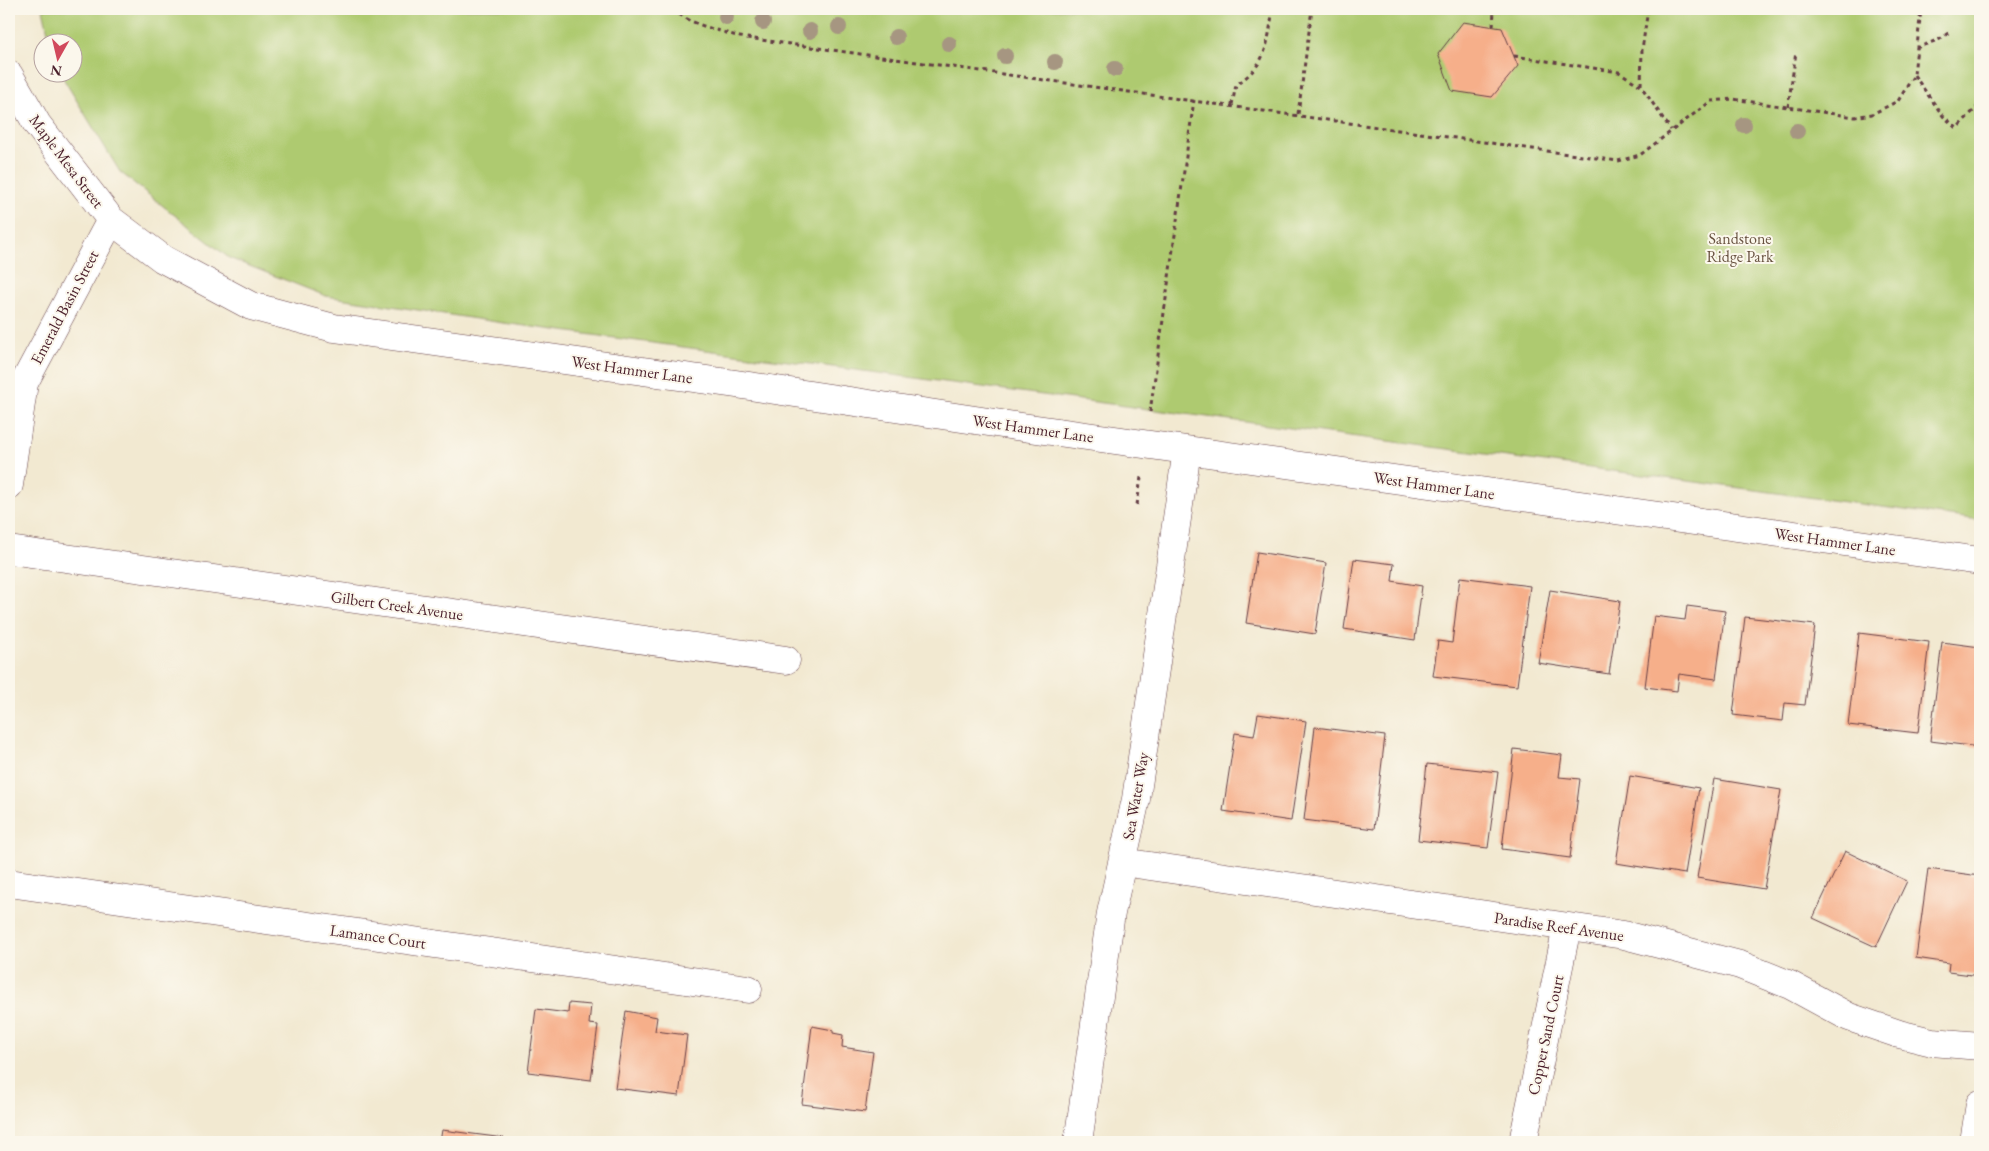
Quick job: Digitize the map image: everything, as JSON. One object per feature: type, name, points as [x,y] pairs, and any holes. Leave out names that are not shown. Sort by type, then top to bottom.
[{"type":"street","name":"Maple Mesa Street","points":[[9,75],[37,124],[111,220]]},
{"type":"street","name":"West Hammer Lane","points":[[111,220],[163,259],[251,306],[334,328],[1980,561]]},
{"type":"street","name":"Emerald Basin Street","points":[[9,485],[24,383],[111,220]]},
{"type":"street","name":"Sea Water Way","points":[[1078,1142],[1111,913],[1136,799],[1187,450]]},
{"type":"street","name":"Gilbert Creek Avenue","points":[[9,550],[786,660]]},
{"type":"street","name":"Paradise Reef Avenue","points":[[1122,862],[1624,935],[1740,965],[1790,985],[1849,1016],[1899,1034],[1932,1042],[1980,1046]]},
{"type":"street","name":"Lamance Court","points":[[9,883],[748,989]]},
{"type":"street","name":"Copper Sand Court","points":[[1523,1142],[1567,927]]},
{"type":"street","points":[[1974,1142],[1980,1104]]},
{"type":"path","points":[[673,9],[679,14],[706,26],[740,37],[1298,114],[1618,161],[1640,155],[1711,101],[1733,99],[1855,117],[1872,114],[1898,101],[1914,75],[1920,9]]},
{"type":"path","points":[[1232,105],[1236,85],[1250,76],[1262,60],[1267,47],[1273,9]]},
{"type":"path","points":[[1298,114],[1312,9]]},
{"type":"path","points":[[1641,86],[1642,50],[1648,9]]},
{"type":"path","points":[[1493,26],[1494,11]]},
{"type":"path","points":[[1916,48],[1940,39],[1951,31]]},
{"type":"path","points":[[1788,107],[1796,52]]},
{"type":"path","points":[[1514,56],[1619,72],[1641,86],[1671,130]]},
{"type":"path","points":[[1914,75],[1943,116],[1956,128],[1980,104]]},
{"type":"path","points":[[1150,411],[1194,100]]},
{"type":"green space","name":"Sandstone Ridge Park","points":[[43,9],[1980,9],[1980,520],[503,323],[326,296],[229,258],[120,172],[65,82],[82,82],[82,32],[48,32]]},
{"type":"building","points":[[1463,22],[1502,28],[1518,66],[1492,97],[1452,91],[1438,54]]},
{"type":"building","points":[[1257,552],[1326,563],[1315,634],[1246,623]]},
{"type":"building","points":[[1354,559],[1394,564],[1392,581],[1422,586],[1415,640],[1344,629]]},
{"type":"building","points":[[1460,577],[1530,586],[1517,686],[1433,676],[1438,641],[1452,643]]},
{"type":"building","points":[[1550,590],[1620,601],[1609,674],[1538,663]]},
{"type":"building","points":[[1687,606],[1725,611],[1716,679],[1679,674],[1677,691],[1645,687],[1654,616],[1685,620]]},
{"type":"building","points":[[1745,617],[1815,625],[1805,705],[1785,703],[1783,721],[1733,715]]},
{"type":"building","points":[[1859,633],[1929,642],[1918,733],[1848,725]]},
{"type":"building","points":[[1942,642],[1980,647],[1980,747],[1930,741]]},
{"type":"building","points":[[1258,714],[1306,721],[1291,821],[1223,811],[1235,733],[1254,736]]},
{"type":"building","points":[[1315,727],[1385,736],[1374,829],[1304,820]]},
{"type":"building","points":[[1514,749],[1562,755],[1559,777],[1580,779],[1570,858],[1502,849]]},
{"type":"building","points":[[1427,764],[1498,772],[1488,848],[1418,840]]},
{"type":"building","points":[[1630,776],[1699,788],[1685,874],[1616,863]]},
{"type":"building","points":[[1714,779],[1781,790],[1764,889],[1697,878]]},
{"type":"building","points":[[1845,851],[1907,881],[1876,947],[1813,918]]},
{"type":"building","points":[[1928,869],[1980,876],[1980,976],[1948,972],[1949,963],[1916,958]]},
{"type":"building","points":[[569,1003],[591,1005],[589,1024],[598,1025],[591,1080],[528,1072],[536,1009],[568,1013]]},
{"type":"building","points":[[626,1011],[657,1017],[655,1031],[687,1035],[679,1096],[615,1088]]},
{"type":"building","points":[[812,1026],[833,1030],[833,1033],[843,1035],[842,1047],[873,1052],[865,1112],[802,1104]]},
{"type":"building","points":[[442,1130],[504,1138],[504,1142],[440,1142]]}]
